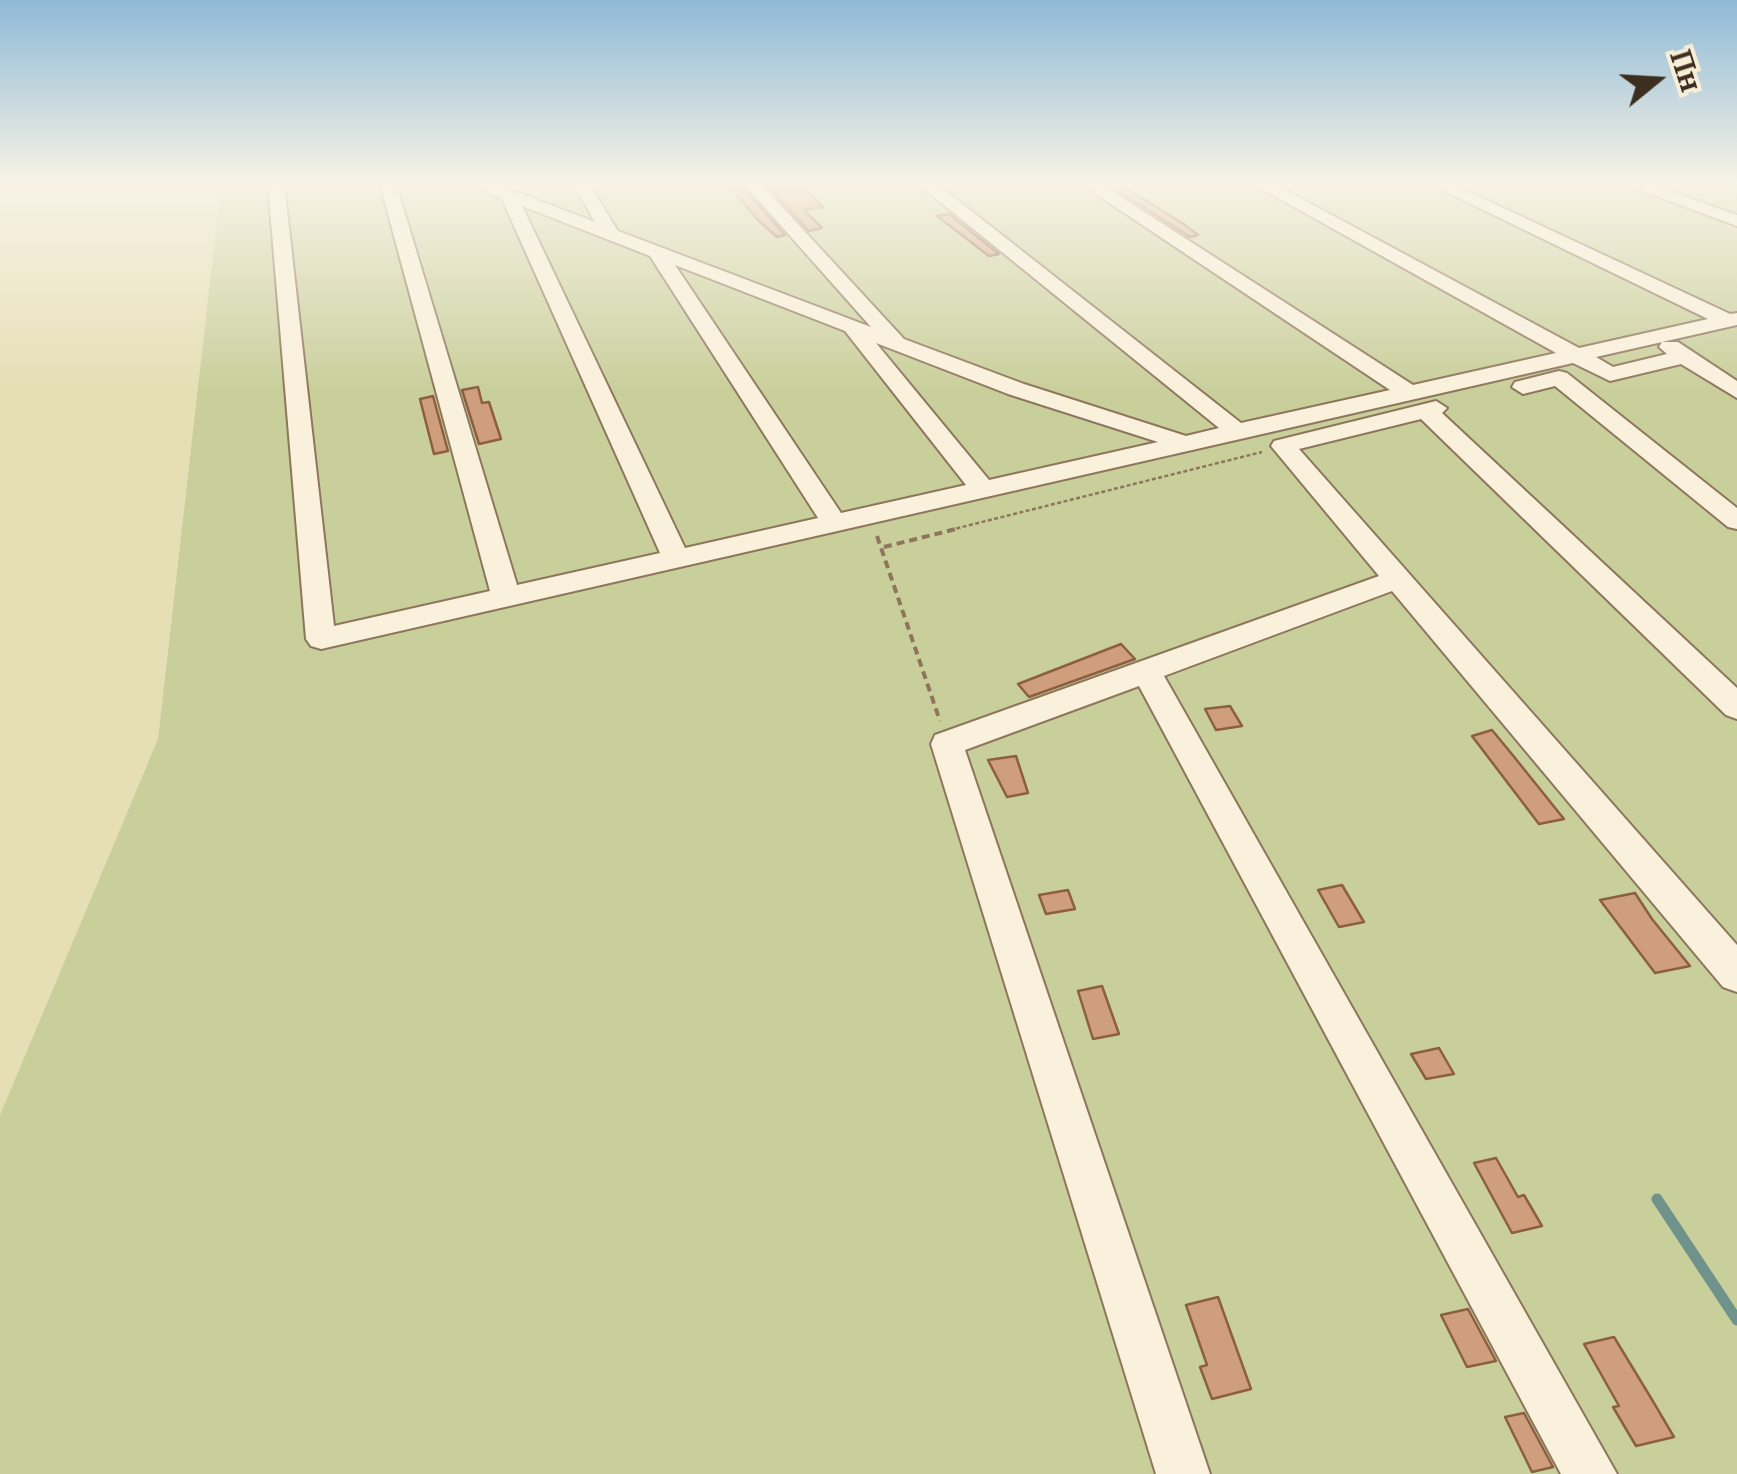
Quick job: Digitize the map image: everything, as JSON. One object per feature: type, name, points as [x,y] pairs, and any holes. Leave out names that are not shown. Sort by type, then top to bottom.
[{"type":"street","points":[[283,253],[321,639],[1235,430],[1560,378],[1737,521]]},
{"type":"street","points":[[408,253],[506,597]]},
{"type":"street","points":[[535,253],[676,558]]},
{"type":"street","points":[[657,253],[834,522]]},
{"type":"street","points":[[661,253],[1016,388],[1182,442]]},
{"type":"street","points":[[816,253],[900,344]]},
{"type":"street","points":[[1012,253],[1235,430]]},
{"type":"street","points":[[1193,253],[1417,401],[1737,707]]},
{"type":"street","points":[[1389,253],[1610,374],[1687,356]]},
{"type":"street","points":[[1587,253],[1733,320]]},
{"type":"street","points":[[1733,320],[1578,355],[1417,401],[1283,446],[1737,974]]},
{"type":"street","points":[[852,326],[982,488]]},
{"type":"street","points":[[1654,338],[1737,391]]},
{"type":"street","points":[[1183,1474],[947,744],[1397,579]]},
{"type":"street","points":[[1146,671],[1590,1474]]},
{"type":"path","points":[[947,744],[884,547],[1283,446]]},
{"type":"shaded area","points":[[0,253],[213,253],[158,739],[0,1115]]},
{"type":"green space","points":[[213,253],[1737,253],[1737,1474],[0,1474],[0,1115],[158,739]]},
{"type":"building","points":[[478,387],[482,403],[489,402],[501,439],[479,444],[462,390]]},
{"type":"building","points":[[433,396],[448,451],[434,454],[420,399]]},
{"type":"building","points":[[1121,644],[1135,659],[1029,697],[1018,684]]},
{"type":"building","points":[[1230,706],[1242,726],[1216,730],[1205,709]]},
{"type":"building","points":[[1492,730],[1564,819],[1539,824],[1472,736]]},
{"type":"building","points":[[1016,756],[1028,793],[1007,797],[988,760]]},
{"type":"building","points":[[1342,885],[1364,922],[1339,927],[1318,890]]},
{"type":"building","points":[[1068,890],[1075,909],[1046,914],[1039,895]]},
{"type":"building","points":[[1635,893],[1690,966],[1655,973],[1600,900]]},
{"type":"building","points":[[1102,986],[1119,1034],[1093,1039],[1078,991]]},
{"type":"building","points":[[1439,1048],[1454,1074],[1426,1079],[1411,1054]]},
{"type":"building","points":[[1496,1158],[1518,1197],[1524,1195],[1542,1226],[1512,1233],[1474,1163]]},
{"type":"building","points":[[1218,1297],[1251,1389],[1212,1399],[1200,1367],[1207,1365],[1186,1305]]},
{"type":"building","points":[[1468,1309],[1496,1361],[1467,1367],[1441,1315]]},
{"type":"building","points":[[1614,1337],[1674,1437],[1636,1446],[1613,1407],[1619,1406],[1584,1344]]},
{"type":"building","points":[[1524,1413],[1553,1467],[1532,1472],[1505,1417]]},
{"type":"waterway","points":[[1657,1199],[1737,1320]]}]
